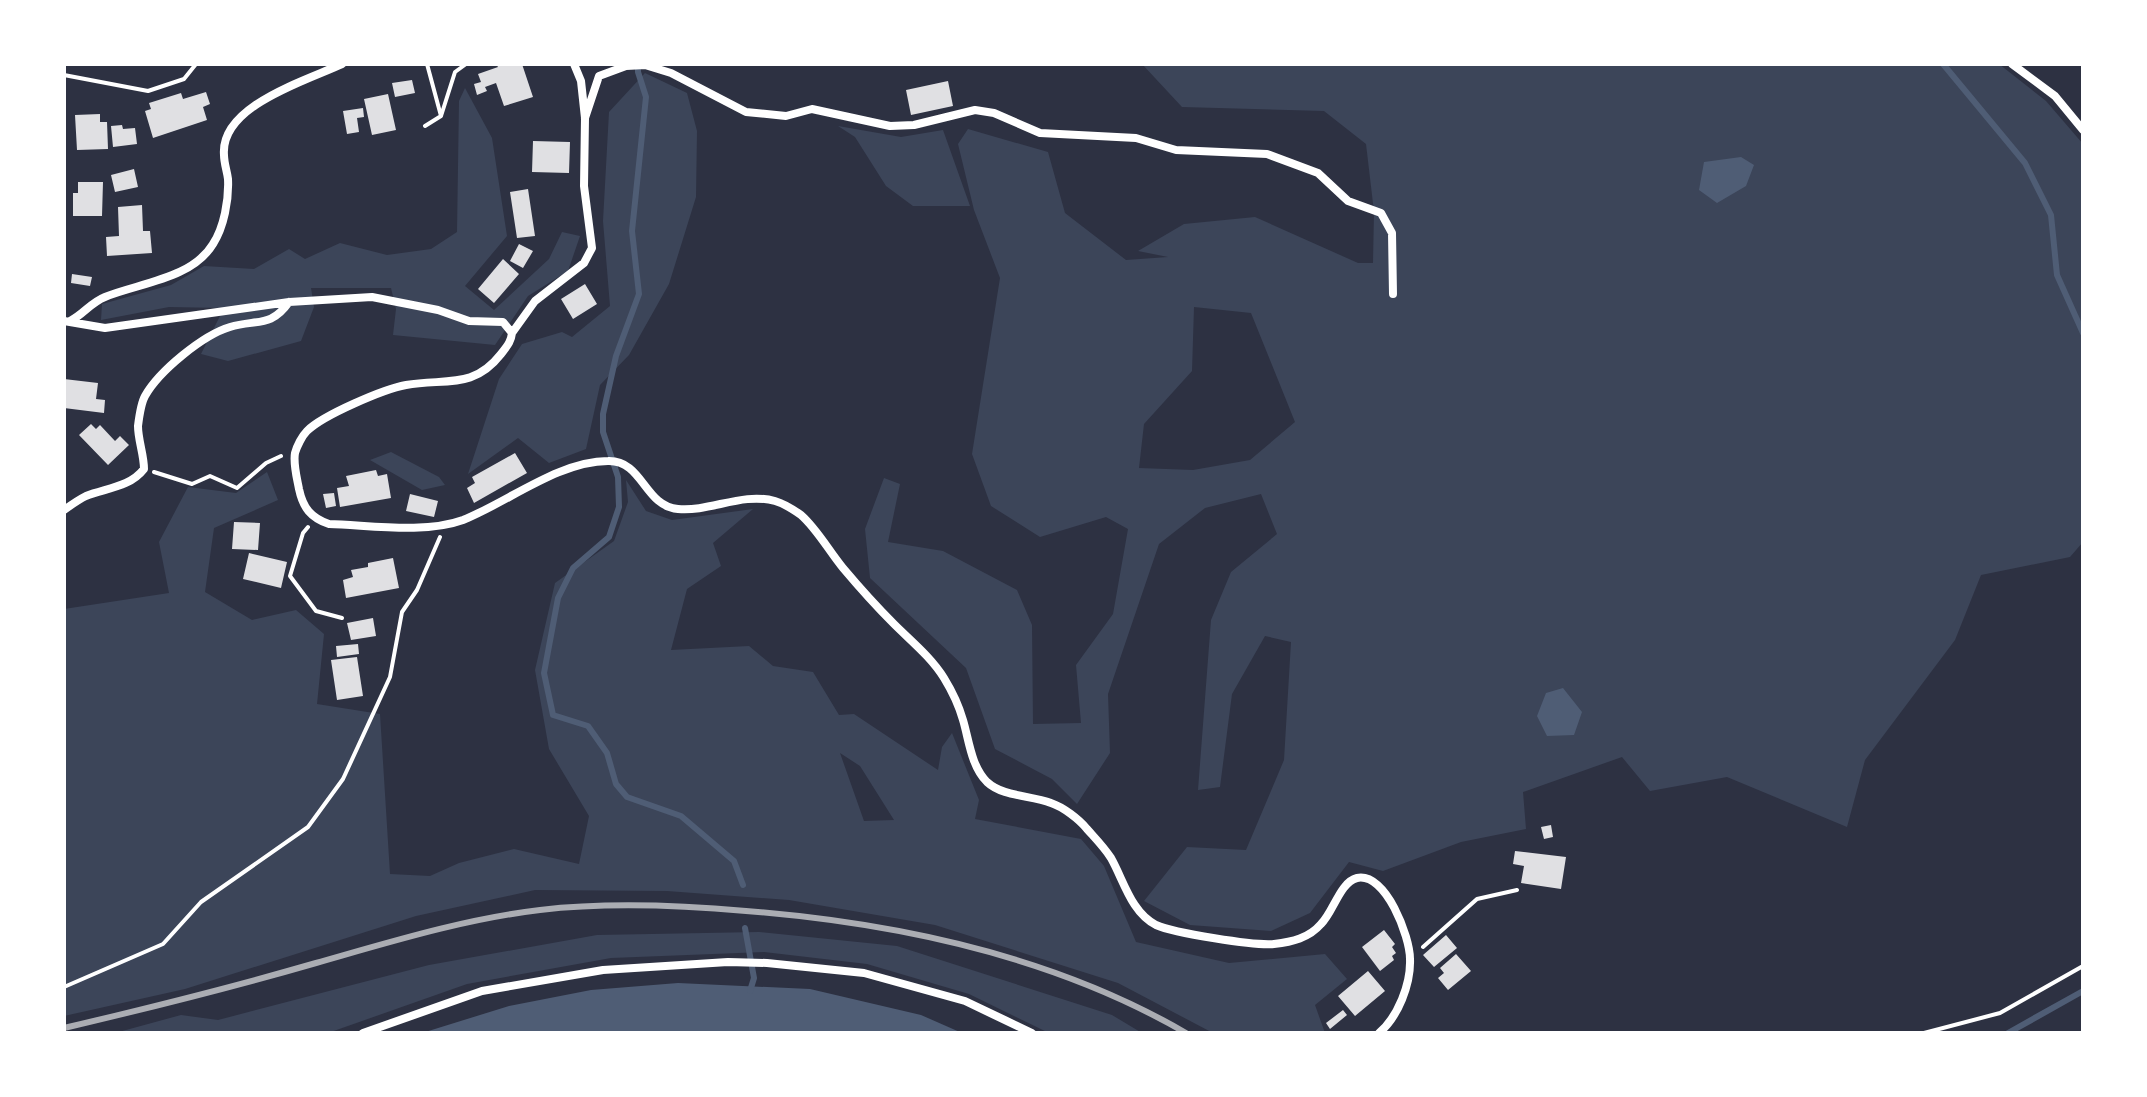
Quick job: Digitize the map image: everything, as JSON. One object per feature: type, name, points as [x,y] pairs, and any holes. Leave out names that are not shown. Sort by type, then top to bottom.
[{"type":"street","points":[[67,321],[81,315],[90,304],[104,297],[179,272],[212,246],[225,214],[228,181],[223,152],[231,124],[257,103],[342,64]]},
{"type":"street","points":[[574,64],[581,81],[585,118],[584,186],[592,248],[584,263],[535,301],[493,364],[471,379],[409,384],[388,389],[323,420],[306,432],[294,461],[300,494],[307,511],[315,520],[329,524],[442,526],[463,520],[574,467],[603,461],[626,464],[662,505],[678,509],[752,498],[777,501],[801,515],[843,568],[944,677],[962,715],[975,764],[988,783],[1006,792],[1053,803],[1082,823],[1109,854],[1138,911],[1155,924],[1179,932],[1270,945],[1301,939],[1319,927],[1333,911],[1347,883],[1357,878],[1368,879],[1381,888],[1408,938],[1411,963],[1402,1001],[1379,1033]]},
{"type":"street","points":[[2012,64],[2055,96],[2083,130]]},
{"type":"street","points":[[585,118],[599,76],[626,66],[645,65],[671,73],[746,112],[786,116],[812,109],[890,126],[914,125],[975,110],[994,113],[1040,133],[1136,138],[1176,150],[1267,154],[1318,173],[1348,201],[1381,213],[1392,233],[1393,294]]},
{"type":"street","points":[[67,321],[105,328],[289,302],[372,297],[438,310],[469,321],[503,322],[512,333]]},
{"type":"street","points":[[64,510],[84,497],[137,478],[144,469],[144,452],[138,428],[144,397],[166,371],[207,337],[231,327],[269,321],[282,312],[289,302]]},
{"type":"street","points":[[363,1033],[482,991],[603,970],[728,962],[864,973],[965,1001],[1032,1033]]},
{"type":"path","points":[[64,75],[148,91],[184,79],[196,64]]},
{"type":"path","points":[[427,64],[441,116]]},
{"type":"path","points":[[425,126],[441,116],[455,72],[466,64]]},
{"type":"path","points":[[144,469],[192,484],[210,476],[237,488],[266,463],[296,450]]},
{"type":"path","points":[[315,520],[303,533],[290,576],[316,611],[342,618]]},
{"type":"path","points":[[64,987],[163,944],[201,902],[308,827],[343,779],[390,677],[402,612],[417,590],[440,539],[442,526]]},
{"type":"path","points":[[1411,963],[1420,950],[1477,899],[1517,890]]},
{"type":"path","points":[[1924,1033],[2000,1013],[2083,966]]},
{"type":"shaded area","points":[[1142,64],[1999,64],[2046,101],[2083,144],[2083,542],[2070,557],[1981,575],[1955,640],[1865,760],[1847,827],[1727,777],[1650,791],[1622,757],[1523,792],[1526,829],[1461,842],[1383,871],[1349,862],[1310,913],[1271,931],[1190,925],[1144,901],[1187,847],[1246,850],[1284,760],[1291,642],[1265,636],[1232,694],[1220,787],[1198,790],[1211,620],[1231,572],[1277,534],[1261,494],[1205,508],[1159,544],[1108,694],[1110,753],[1077,804],[1052,779],[995,749],[966,668],[870,578],[865,529],[884,478],[900,484],[888,542],[943,551],[1017,590],[1032,625],[1033,724],[1081,723],[1076,665],[1113,614],[1128,529],[1106,517],[1040,537],[991,506],[972,454],[1000,278],[974,210],[958,144],[968,129],[1048,152],[1065,213],[1126,260],[1168,257],[1138,251],[1184,224],[1255,217],[1358,263],[1373,263],[1374,212],[1366,144],[1324,111],[1182,107]],"holes":[[[1194,307],[1251,313],[1295,422],[1250,460],[1193,470],[1139,468],[1144,424],[1192,371]]]},
{"type":"shaded area","points":[[645,73],[687,93],[697,131],[696,197],[669,284],[629,355],[600,385],[586,449],[549,463],[518,438],[468,474],[499,379],[522,344],[562,332],[572,337],[610,306],[603,221],[609,112]]},
{"type":"shaded area","points":[[465,88],[492,138],[507,236],[465,286],[494,310],[549,259],[562,232],[580,236],[568,271],[528,296],[495,345],[393,335],[396,309],[391,288],[311,288],[314,307],[301,341],[228,361],[201,354],[224,308],[169,307],[101,320],[102,304],[171,285],[204,266],[254,269],[289,249],[305,259],[340,243],[387,255],[431,249],[457,232],[459,101]]},
{"type":"shaded area","points":[[838,126],[901,137],[943,130],[970,206],[913,206],[886,186],[855,137]]},
{"type":"shaded area","points":[[1741,157],[1754,165],[1746,186],[1717,203],[1699,190],[1704,162]]},
{"type":"shaded area","points":[[391,452],[439,477],[445,485],[422,490],[370,460]]},
{"type":"shaded area","points":[[267,472],[278,500],[214,528],[205,592],[252,620],[296,610],[324,634],[317,704],[380,714],[390,874],[430,876],[459,863],[514,849],[579,864],[589,816],[549,749],[535,670],[555,583],[614,541],[628,502],[626,480],[646,511],[672,520],[753,509],[713,543],[721,566],[687,589],[671,650],[749,646],[773,666],[813,672],[839,715],[854,714],[938,770],[942,747],[952,733],[979,800],[975,819],[1081,839],[1104,866],[1136,942],[1229,963],[1325,954],[1347,979],[1315,1005],[1325,1033],[1213,1033],[1118,983],[935,925],[789,900],[667,891],[535,890],[416,916],[185,989],[64,1016],[64,609],[169,593],[159,542],[188,487],[236,493]],"holes":[[[840,753],[860,766],[894,820],[864,821]]]},
{"type":"shaded area","points":[[1563,688],[1582,712],[1574,735],[1547,736],[1537,716],[1546,693]]},
{"type":"shaded area","points":[[759,932],[897,946],[1112,1015],[1142,1033],[1049,1033],[969,994],[867,964],[764,952],[611,958],[467,984],[328,1033],[115,1033],[181,1015],[218,1020],[429,965],[597,935]]},
{"type":"shaded area","points":[[678,983],[810,989],[921,1015],[962,1033],[422,1033],[509,1006],[591,990]]},
{"type":"building","points":[[496,64],[522,64],[533,97],[504,106],[496,83],[485,87],[487,91],[477,95],[474,84],[481,82],[478,74],[498,67]]},
{"type":"building","points":[[412,80],[415,93],[395,97],[392,83]]},
{"type":"building","points":[[948,81],[953,106],[911,115],[906,90]]},
{"type":"building","points":[[206,92],[210,104],[203,107],[207,120],[153,138],[145,111],[151,109],[149,103],[181,93],[183,99]]},
{"type":"building","points":[[388,94],[396,130],[372,135],[364,99]]},
{"type":"building","points":[[363,108],[364,117],[357,118],[359,132],[347,134],[343,111]]},
{"type":"building","points":[[100,114],[100,122],[107,122],[108,149],[77,150],[75,115]]},
{"type":"building","points":[[122,125],[123,129],[135,128],[137,144],[113,147],[111,126]]},
{"type":"building","points":[[533,141],[570,142],[569,173],[532,172]]},
{"type":"building","points":[[134,169],[138,187],[115,192],[111,175]]},
{"type":"building","points":[[78,182],[103,182],[102,216],[73,216],[73,193],[78,193]]},
{"type":"building","points":[[528,189],[535,236],[517,238],[510,192]]},
{"type":"building","points":[[142,205],[143,231],[150,231],[152,253],[107,256],[106,237],[119,236],[118,207]]},
{"type":"building","points":[[519,244],[533,251],[523,268],[510,261]]},
{"type":"building","points":[[503,259],[519,274],[494,303],[478,289]]},
{"type":"building","points":[[72,274],[92,277],[90,286],[71,283]]},
{"type":"building","points":[[585,284],[597,304],[573,319],[561,299]]},
{"type":"building","points":[[64,379],[98,383],[96,399],[105,400],[104,413],[64,408]]},
{"type":"building","points":[[91,424],[96,429],[100,425],[115,441],[120,436],[129,445],[108,465],[79,435]]},
{"type":"building","points":[[515,453],[527,473],[474,503],[467,488],[475,483],[472,477]]},
{"type":"building","points":[[376,470],[378,476],[387,474],[391,498],[340,507],[337,488],[349,486],[346,476]]},
{"type":"building","points":[[334,493],[336,506],[326,508],[323,494]]},
{"type":"building","points":[[410,494],[438,501],[434,517],[406,511]]},
{"type":"building","points":[[234,522],[260,523],[258,550],[232,549]]},
{"type":"building","points":[[249,553],[287,562],[281,588],[243,579]]},
{"type":"building","points":[[393,558],[399,588],[346,598],[343,580],[353,577],[351,570]]},
{"type":"building","points":[[373,618],[376,636],[351,640],[347,623]]},
{"type":"building","points":[[358,644],[359,654],[337,657],[336,646]]},
{"type":"building","points":[[357,657],[363,696],[337,700],[331,660]]},
{"type":"building","points":[[1551,825],[1553,837],[1544,839],[1541,827]]},
{"type":"building","points":[[1515,851],[1566,857],[1561,889],[1521,883],[1524,866],[1513,864]]},
{"type":"building","points":[[1384,930],[1395,944],[1392,947],[1396,953],[1392,956],[1394,960],[1380,971],[1362,947]]},
{"type":"building","points":[[1446,935],[1457,948],[1434,967],[1423,955]]},
{"type":"building","points":[[1456,954],[1471,971],[1448,990],[1438,978],[1444,973],[1440,968]]},
{"type":"building","points":[[1368,971],[1385,991],[1355,1016],[1338,996]]},
{"type":"building","points":[[1343,1010],[1347,1015],[1330,1029],[1326,1023]]},
{"type":"waterway","points":[[638,64],[646,97],[632,231],[639,294],[616,356],[603,414],[603,432],[618,477],[619,507],[609,537],[573,568],[558,598],[544,673],[553,715],[588,726],[607,753],[616,784],[627,797],[681,816],[734,861],[743,885]]},
{"type":"waterway","points":[[1943,64],[2025,163],[2051,215],[2057,275],[2083,333]]},
{"type":"waterway","points":[[745,928],[754,978],[750,991]]},
{"type":"waterway","points":[[2008,1033],[2083,991]]},
{"type":"railway","points":[[64,1028],[483,919],[566,908],[643,905],[720,909],[860,924],[973,948],[1083,983],[1186,1033]]}]
